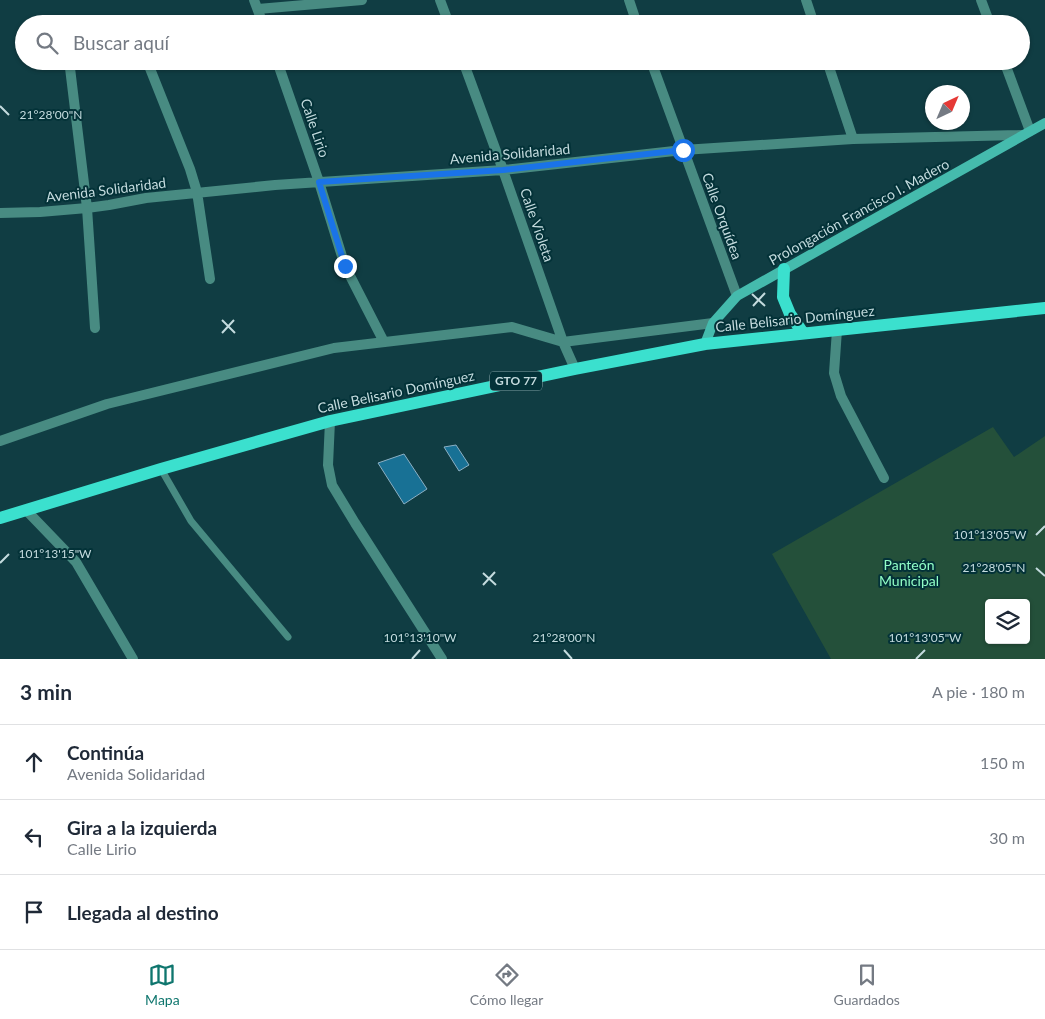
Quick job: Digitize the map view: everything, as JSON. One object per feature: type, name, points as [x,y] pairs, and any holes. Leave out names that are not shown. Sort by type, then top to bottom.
[{"type":"main road","points":[[784,269],[783,297],[790,314],[803,333]]},
{"type":"main road","name":"Calle Belisario Domínguez","points":[[0,518],[330,420],[575,369],[705,344],[1045,308]]},
{"type":"street","points":[[256,4],[362,0]]},
{"type":"street","points":[[440,0],[446,15]]},
{"type":"street","points":[[629,0],[634,15]]},
{"type":"street","points":[[806,0],[811,15]]},
{"type":"street","points":[[981,0],[987,15]]},
{"type":"street","points":[[70,70],[84,174],[95,328]]},
{"type":"street","points":[[151,70],[190,169],[197,192],[210,279]]},
{"type":"street","name":"Calle Lirio","points":[[280,70],[319,182],[345,266],[384,342]]},
{"type":"street","name":"Calle Violeta","points":[[465,70],[503,170],[563,342],[575,369]]},
{"type":"street","name":"Calle Orquídea","points":[[654,70],[737,296]]},
{"type":"street","points":[[829,70],[853,139]]},
{"type":"street","points":[[1007,70],[1027,133]]},
{"type":"street","name":"Prolongación Francisco I. Madero","points":[[705,344],[713,324],[737,296],[1045,123]]},
{"type":"street","name":"Avenida Solidaridad","points":[[0,213],[87,208],[197,192],[503,170],[683,150],[853,139],[1027,133]]},
{"type":"street","points":[[0,441],[107,404],[334,348],[512,327],[563,342],[713,324]]},
{"type":"street","points":[[837,330],[834,373],[841,396],[884,478]]},
{"type":"street","points":[[330,420],[328,465],[332,485],[442,659]]},
{"type":"street","points":[[26,510],[76,562],[133,659]]},
{"type":"lane","points":[[161,469],[191,521],[288,637]]},
{"type":"green space","name":"Panteón Municipal","points":[[993,427],[1014,457],[1045,436],[1045,659],[831,659],[772,554]]},
{"type":"building","points":[[456,445],[469,465],[459,471],[444,447]]},
{"type":"building","points":[[404,454],[427,489],[404,504],[378,463]]},
{"type":"route","points":[[345,266],[319,182],[503,170],[683,150]]}]
